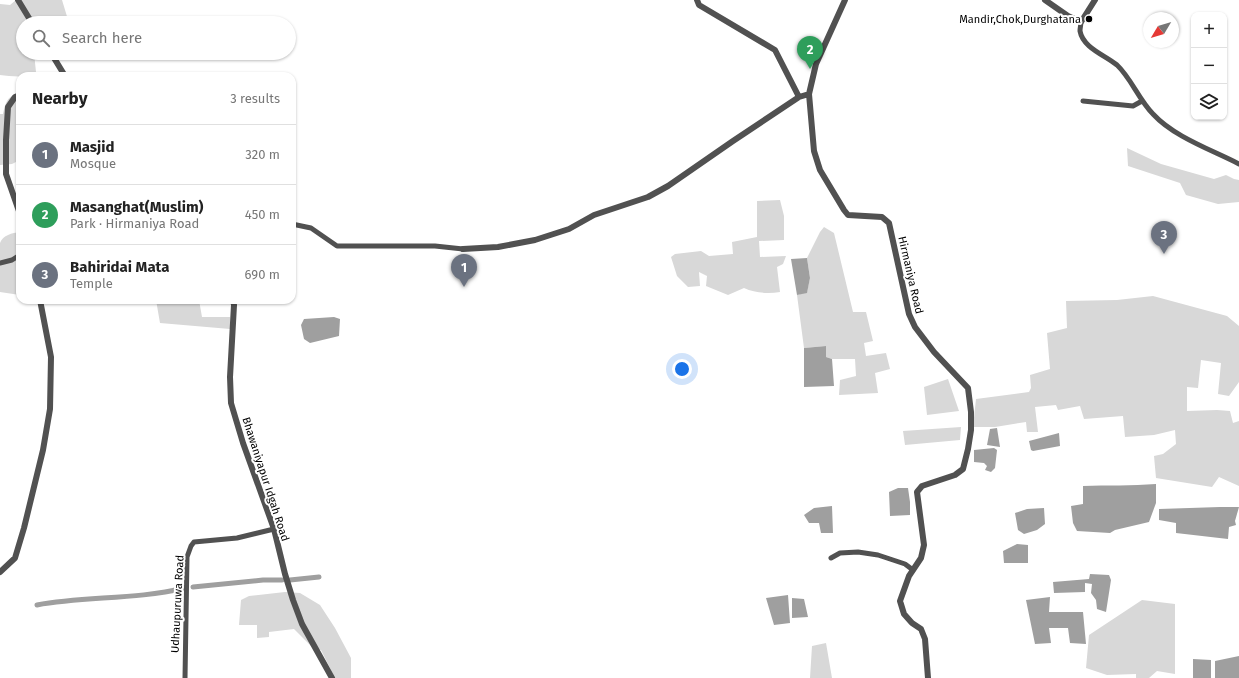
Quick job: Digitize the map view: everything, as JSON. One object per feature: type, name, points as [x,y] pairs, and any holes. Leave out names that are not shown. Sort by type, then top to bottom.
[{"type":"street","points":[[18,0],[28,16]]},
{"type":"street","points":[[697,0],[699,5],[775,50],[799,97]]},
{"type":"street","name":"Hirmaniya Road","points":[[845,0],[816,64],[809,94],[814,151],[820,170],[848,215],[882,217],[889,223],[909,314],[915,327],[934,352],[968,388],[971,412],[971,430],[968,449],[962,469],[955,474],[922,486],[917,492],[924,544],[921,558],[913,570],[900,601],[904,614],[912,623],[921,629],[925,639],[928,678]]},
{"type":"street","points":[[1046,0],[1068,16],[1081,22]]},
{"type":"street","points":[[1095,0],[1081,22],[1080,31],[1086,43],[1118,66],[1142,101],[1154,116],[1166,126],[1187,140],[1239,164]]},
{"type":"street","points":[[55,60],[63,72]]},
{"type":"street","points":[[296,225],[311,228],[337,246],[435,246],[463,248],[498,247],[536,240],[569,229],[594,215],[648,197],[668,186],[799,97],[809,94]]},
{"type":"street","points":[[16,97],[8,107],[6,116],[6,174],[16,203]]},
{"type":"street","points":[[1083,101],[1134,106],[1142,101]]},
{"type":"street","points":[[0,263],[16,258]]},
{"type":"street","points":[[0,572],[15,558],[44,450],[50,410],[51,357],[41,304]]},
{"type":"street","name":"Bhawaniyapur Idgah Road","points":[[234,304],[230,403],[274,530],[293,600],[302,624],[332,678]]},
{"type":"street","name":"Udhaupuruwa Road","points":[[185,678],[187,557],[191,546],[194,542],[201,540],[237,538],[274,530]]},
{"type":"street","points":[[831,558],[840,553],[858,552],[878,554],[905,564],[913,570]]},
{"type":"shaded area","points":[[16,0],[62,0],[67,16],[16,16],[16,60],[35,60],[36,72],[16,72],[16,76],[0,75],[0,4],[10,5]]},
{"type":"shaded area","points":[[16,94],[16,162],[12,164],[0,165],[0,114],[3,114],[6,103]]},
{"type":"shaded area","points":[[1127,148],[1161,164],[1214,179],[1226,175],[1239,180],[1239,202],[1218,204],[1186,195],[1180,183],[1128,166]]},
{"type":"shaded area","points":[[780,200],[784,216],[784,240],[759,241],[760,257],[786,256],[783,264],[777,267],[780,292],[762,293],[744,288],[728,295],[706,286],[707,276],[699,272],[700,286],[688,287],[677,276],[671,257],[675,254],[701,251],[709,256],[733,254],[732,242],[757,237],[757,201]]},
{"type":"shaded area","points":[[824,227],[834,233],[853,312],[866,312],[873,341],[864,343],[866,356],[886,353],[890,369],[875,373],[878,393],[839,395],[840,380],[856,376],[855,359],[832,359],[826,357],[826,346],[804,348],[797,295],[807,292],[810,278],[807,258]]},
{"type":"shaded area","points":[[16,233],[16,294],[0,292],[0,243],[1,240]]},
{"type":"shaded area","points":[[807,258],[810,278],[807,293],[797,295],[791,259]]},
{"type":"shaded area","points":[[1153,296],[1227,316],[1239,326],[1239,382],[1229,396],[1218,394],[1221,363],[1201,360],[1198,388],[1187,387],[1187,411],[1230,411],[1233,423],[1239,421],[1239,486],[1219,477],[1212,487],[1156,478],[1154,456],[1163,454],[1176,444],[1175,430],[1154,435],[1125,437],[1123,416],[1084,419],[1080,406],[1058,410],[1056,405],[1035,407],[1038,432],[1027,432],[1026,422],[995,427],[973,427],[976,399],[1029,392],[1031,388],[1030,375],[1050,369],[1047,333],[1067,328],[1066,301],[1117,300]]},
{"type":"shaded area","points":[[157,304],[200,304],[202,317],[230,317],[230,329],[160,323]]},
{"type":"shaded area","points":[[334,317],[340,319],[339,336],[310,343],[304,339],[301,325],[304,319]]},
{"type":"shaded area","points":[[826,346],[826,357],[832,359],[834,386],[804,387],[804,348]]},
{"type":"shaded area","points":[[948,379],[959,411],[927,415],[924,387]]},
{"type":"shaded area","points":[[961,427],[960,440],[905,445],[903,431]]},
{"type":"shaded area","points":[[997,428],[1000,447],[987,445],[990,429]]},
{"type":"shaded area","points":[[1059,433],[1060,446],[1033,451],[1031,450],[1029,441]]},
{"type":"shaded area","points":[[994,448],[997,450],[995,468],[991,472],[985,470],[987,466],[984,463],[974,462],[974,450]]},
{"type":"shaded area","points":[[1156,484],[1156,503],[1149,522],[1115,530],[1110,533],[1077,531],[1073,523],[1071,506],[1083,504],[1083,486]]},
{"type":"shaded area","points":[[898,488],[908,488],[910,515],[890,516],[889,492]]},
{"type":"shaded area","points":[[832,506],[833,533],[821,533],[819,523],[809,523],[804,515],[814,508]]},
{"type":"shaded area","points":[[1239,507],[1235,521],[1236,525],[1229,527],[1228,539],[1176,533],[1176,523],[1159,520],[1159,509]]},
{"type":"shaded area","points":[[1044,508],[1045,524],[1037,530],[1024,534],[1018,530],[1015,513],[1027,509]]},
{"type":"shaded area","points":[[1017,544],[1028,545],[1028,563],[1004,563],[1003,551]]},
{"type":"shaded area","points":[[1090,574],[1109,575],[1111,580],[1106,612],[1097,609],[1096,600],[1091,593],[1092,584],[1085,583],[1085,592],[1054,593],[1053,582],[1089,579]]},
{"type":"shaded area","points":[[285,592],[300,593],[320,605],[335,628],[351,658],[351,678],[335,678],[321,650],[314,649],[294,629],[269,632],[269,637],[257,638],[257,625],[239,625],[241,600],[249,596]]},
{"type":"shaded area","points":[[788,595],[790,623],[774,625],[766,598]]},
{"type":"shaded area","points":[[1050,597],[1049,612],[1083,612],[1086,644],[1070,643],[1068,628],[1049,628],[1051,643],[1035,644],[1026,600]]},
{"type":"shaded area","points":[[792,598],[804,599],[808,617],[792,618]]},
{"type":"shaded area","points":[[1142,600],[1175,604],[1175,674],[1157,671],[1149,678],[1136,678],[1136,674],[1107,675],[1086,668],[1089,635]]},
{"type":"shaded area","points":[[826,643],[832,678],[810,678],[812,646]]},
{"type":"shaded area","points":[[1239,656],[1239,678],[1215,678],[1215,661]]},
{"type":"shaded area","points":[[1193,659],[1211,660],[1211,678],[1193,678]]},
{"type":"waterway","points":[[290,580],[319,577]]},
{"type":"waterway","points":[[193,587],[263,580],[282,580]]},
{"type":"waterway","points":[[37,605],[73,600],[166,592],[184,588]]},
{"type":"place","name":"Mandir,Chok,Durghatana","points":[[1089,19]]},
{"type":"place","name":"Masanghat(Muslim)","points":[[810,69]]},
{"type":"place","name":"Bahiridai Mata","points":[[1164,254]]},
{"type":"place","name":"Masjid","points":[[464,287]]}]
